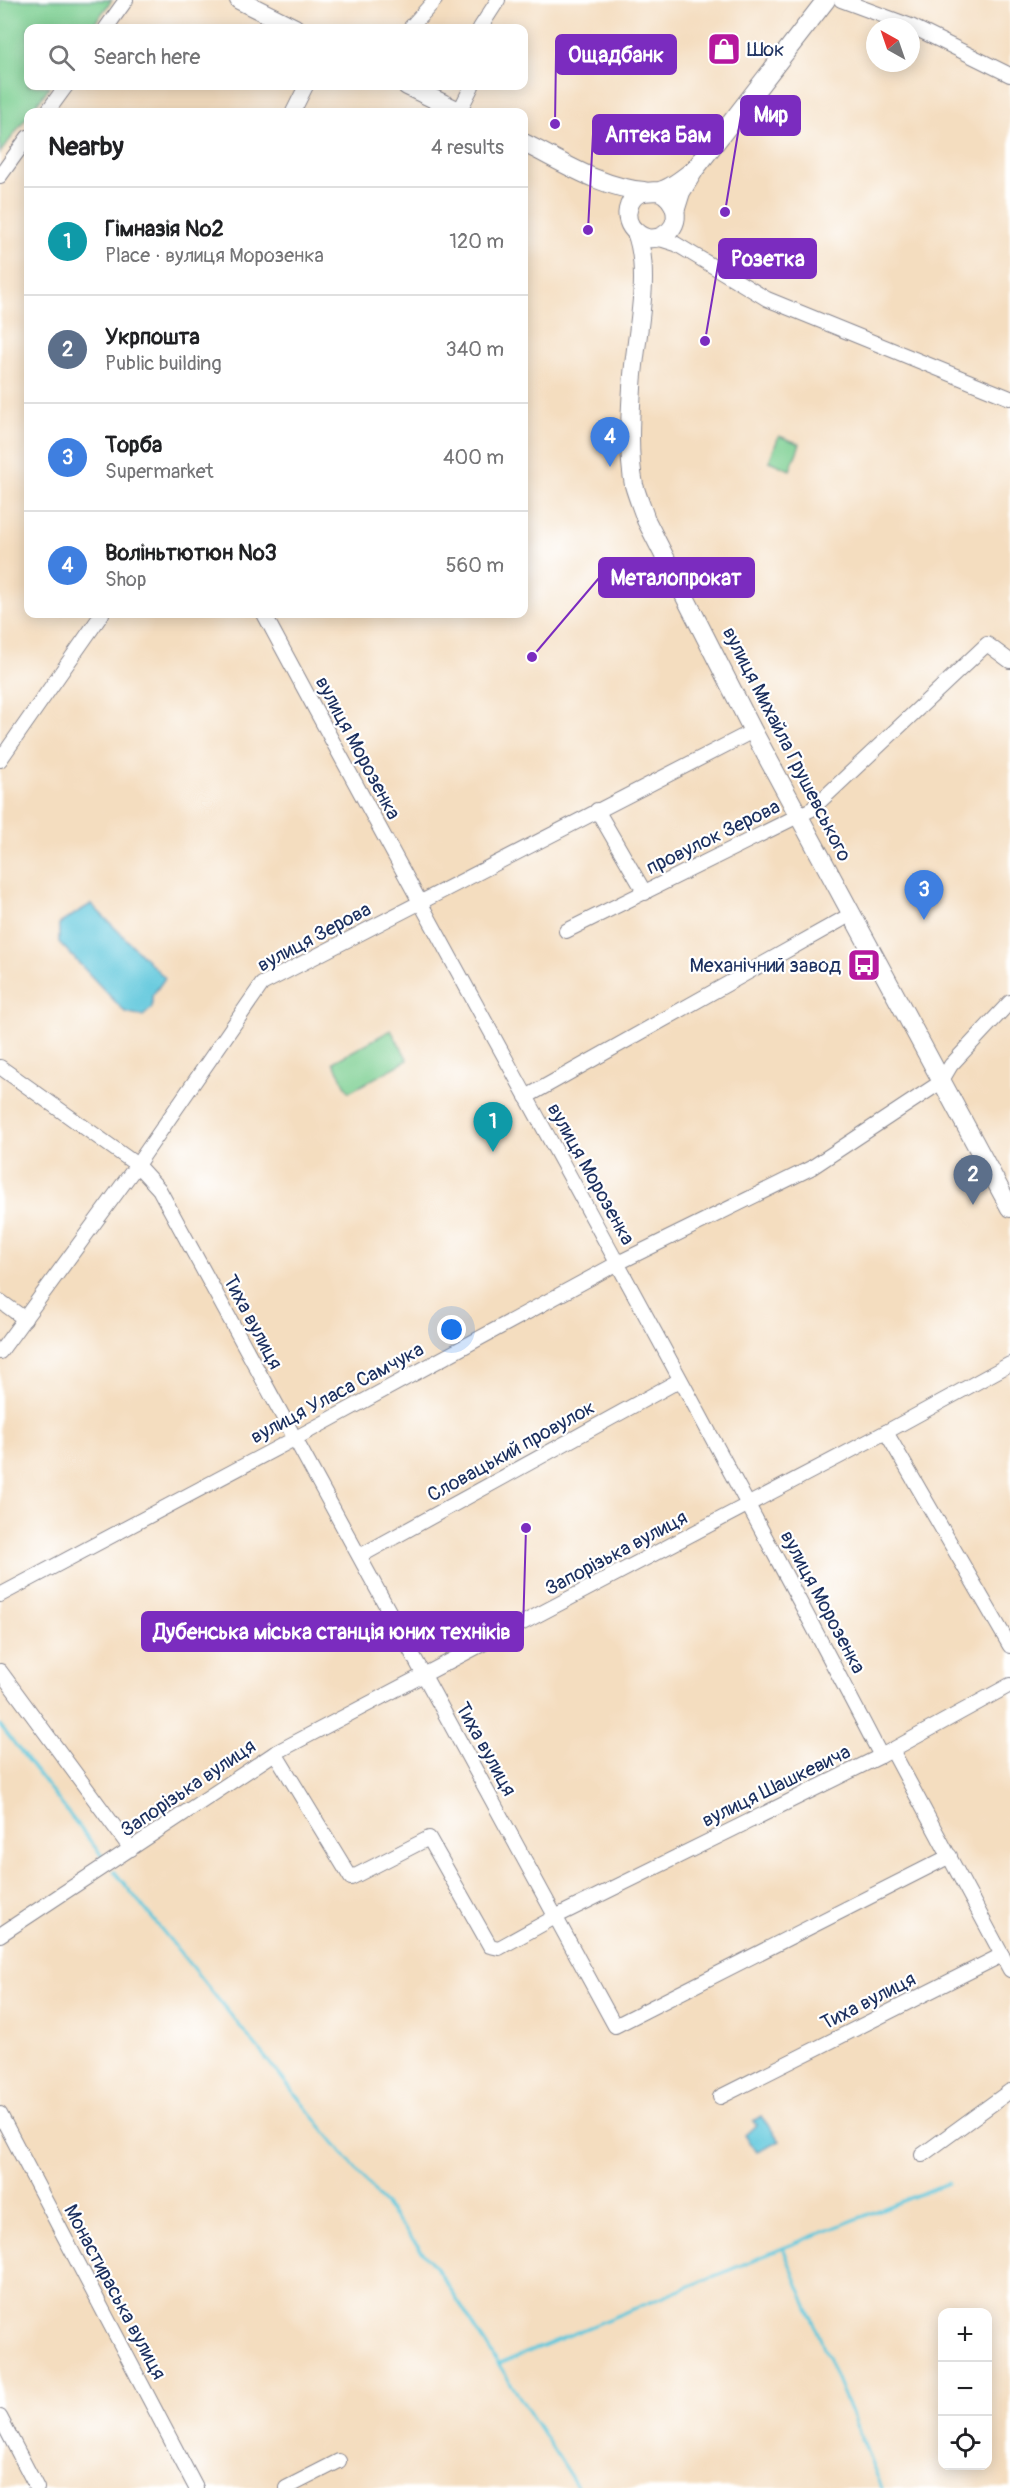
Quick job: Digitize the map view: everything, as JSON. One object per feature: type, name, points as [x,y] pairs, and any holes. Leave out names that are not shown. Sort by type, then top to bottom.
[{"type":"main road","points":[[239,0],[287,24]]},
{"type":"main road","points":[[595,178],[617,198],[630,225],[642,237],[657,238],[669,232],[681,192],[826,0]]},
{"type":"main road","points":[[415,90],[452,108]]},
{"type":"main road","points":[[528,145],[595,178],[616,186],[651,191],[672,200],[676,214]]},
{"type":"main road","points":[[627,215],[632,200],[674,184],[700,164]]},
{"type":"main road","name":"вулиця Михайла Грушевського","points":[[636,232],[642,272]]},
{"type":"main road","name":"вулиця Михайла Грушевського","points":[[657,238],[647,253],[642,272],[632,388],[631,457],[634,485],[646,520],[850,915],[1010,1208]]},
{"type":"street","points":[[109,24],[126,0]]},
{"type":"street","points":[[414,24],[435,0]]},
{"type":"street","points":[[483,24],[498,0]]},
{"type":"street","points":[[841,0],[911,27],[1010,75]]},
{"type":"street","points":[[50,108],[63,90]]},
{"type":"street","points":[[295,108],[304,90]]},
{"type":"street","points":[[462,108],[470,90]]},
{"type":"street","points":[[0,176],[24,143]]},
{"type":"street","points":[[676,214],[690,252]]},
{"type":"street","points":[[657,238],[690,252],[767,299],[1010,398]]},
{"type":"street","points":[[0,760],[99,618]]},
{"type":"street","name":"вулиця Морозенка","points":[[266,618],[680,1380],[887,1753],[950,1856],[1010,1970]]},
{"type":"street","name":"провулок Зерова","points":[[566,931],[812,809],[987,644],[1010,661]]},
{"type":"street","name":"вулиця Зерова","points":[[0,1352],[137,1165],[262,984],[753,731]]},
{"type":"street","name":"провулок Зерова","points":[[597,810],[645,893]]},
{"type":"street","points":[[526,1097],[850,915]]},
{"type":"street","points":[[941,1082],[951,1065],[1010,1002]]},
{"type":"street","name":"Тиха вулиця","points":[[0,1067],[137,1165],[159,1189],[615,2026],[950,1856]]},
{"type":"street","name":"вулиця Уласа Самчука","points":[[0,1595],[618,1263],[811,1168],[941,1082]]},
{"type":"street","points":[[0,1301],[25,1319]]},
{"type":"street","name":"Запорізька вулиця","points":[[0,1935],[275,1753],[750,1504],[1010,1364]]},
{"type":"street","name":"Словацький провулок","points":[[360,1556],[680,1380]]},
{"type":"street","points":[[886,1432],[1010,1646]]},
{"type":"street","points":[[0,1671],[131,1849]]},
{"type":"street","name":"вулиця Шашкевича","points":[[275,1753],[351,1878],[429,1838],[490,1946],[499,1948],[887,1753],[1010,1685]]},
{"type":"street","name":"Тиха вулиця","points":[[720,2097],[1002,1955]]},
{"type":"street","points":[[922,2155],[1010,2091]]},
{"type":"street","name":"Монастираська вулиця","points":[[0,2114],[196,2488]]},
{"type":"street","points":[[0,2417],[37,2488]]},
{"type":"street","points":[[286,2488],[339,2461]]},
{"type":"green space","points":[[0,0],[112,0],[94,24],[24,24],[24,90],[47,90],[34,108],[24,108],[24,121],[0,153]]},
{"type":"green space","points":[[779,436],[800,444],[790,470],[769,461]]},
{"type":"green space","points":[[391,1030],[408,1060],[349,1092],[333,1062]]},
{"type":"water","points":[[91,904],[165,978],[152,996],[152,1008],[143,1016],[125,1012],[59,942],[59,924]]},
{"type":"water","points":[[761,2116],[780,2141],[757,2152],[745,2135],[756,2125],[753,2121]]},
{"type":"waterway","points":[[0,1725],[105,1860]]},
{"type":"waterway","points":[[114,1871],[440,2273],[578,2488]]},
{"type":"waterway","points":[[499,2364],[948,2183]]},
{"type":"waterway","points":[[783,2248],[882,2488]]},
{"type":"place","name":"Шок","points":[[724,49]]},
{"type":"place","name":"Ощадбанк","points":[[555,124]]},
{"type":"place","name":"Мир","points":[[725,212]]},
{"type":"place","name":"Аптека Бам","points":[[588,230]]},
{"type":"place","name":"Розетка","points":[[705,341]]},
{"type":"place","name":"Воліньтютюн №3","points":[[610,467]]},
{"type":"place","name":"Металопрокат","points":[[532,657]]},
{"type":"place","name":"Торба","points":[[924,920]]},
{"type":"place","name":"Механічний завод","points":[[864,965]]},
{"type":"place","name":"Гімназія №2","points":[[493,1152]]},
{"type":"place","name":"Укрпошта","points":[[973,1205]]},
{"type":"place","name":"Дубенська міська станція юних техніків","points":[[526,1528]]}]
